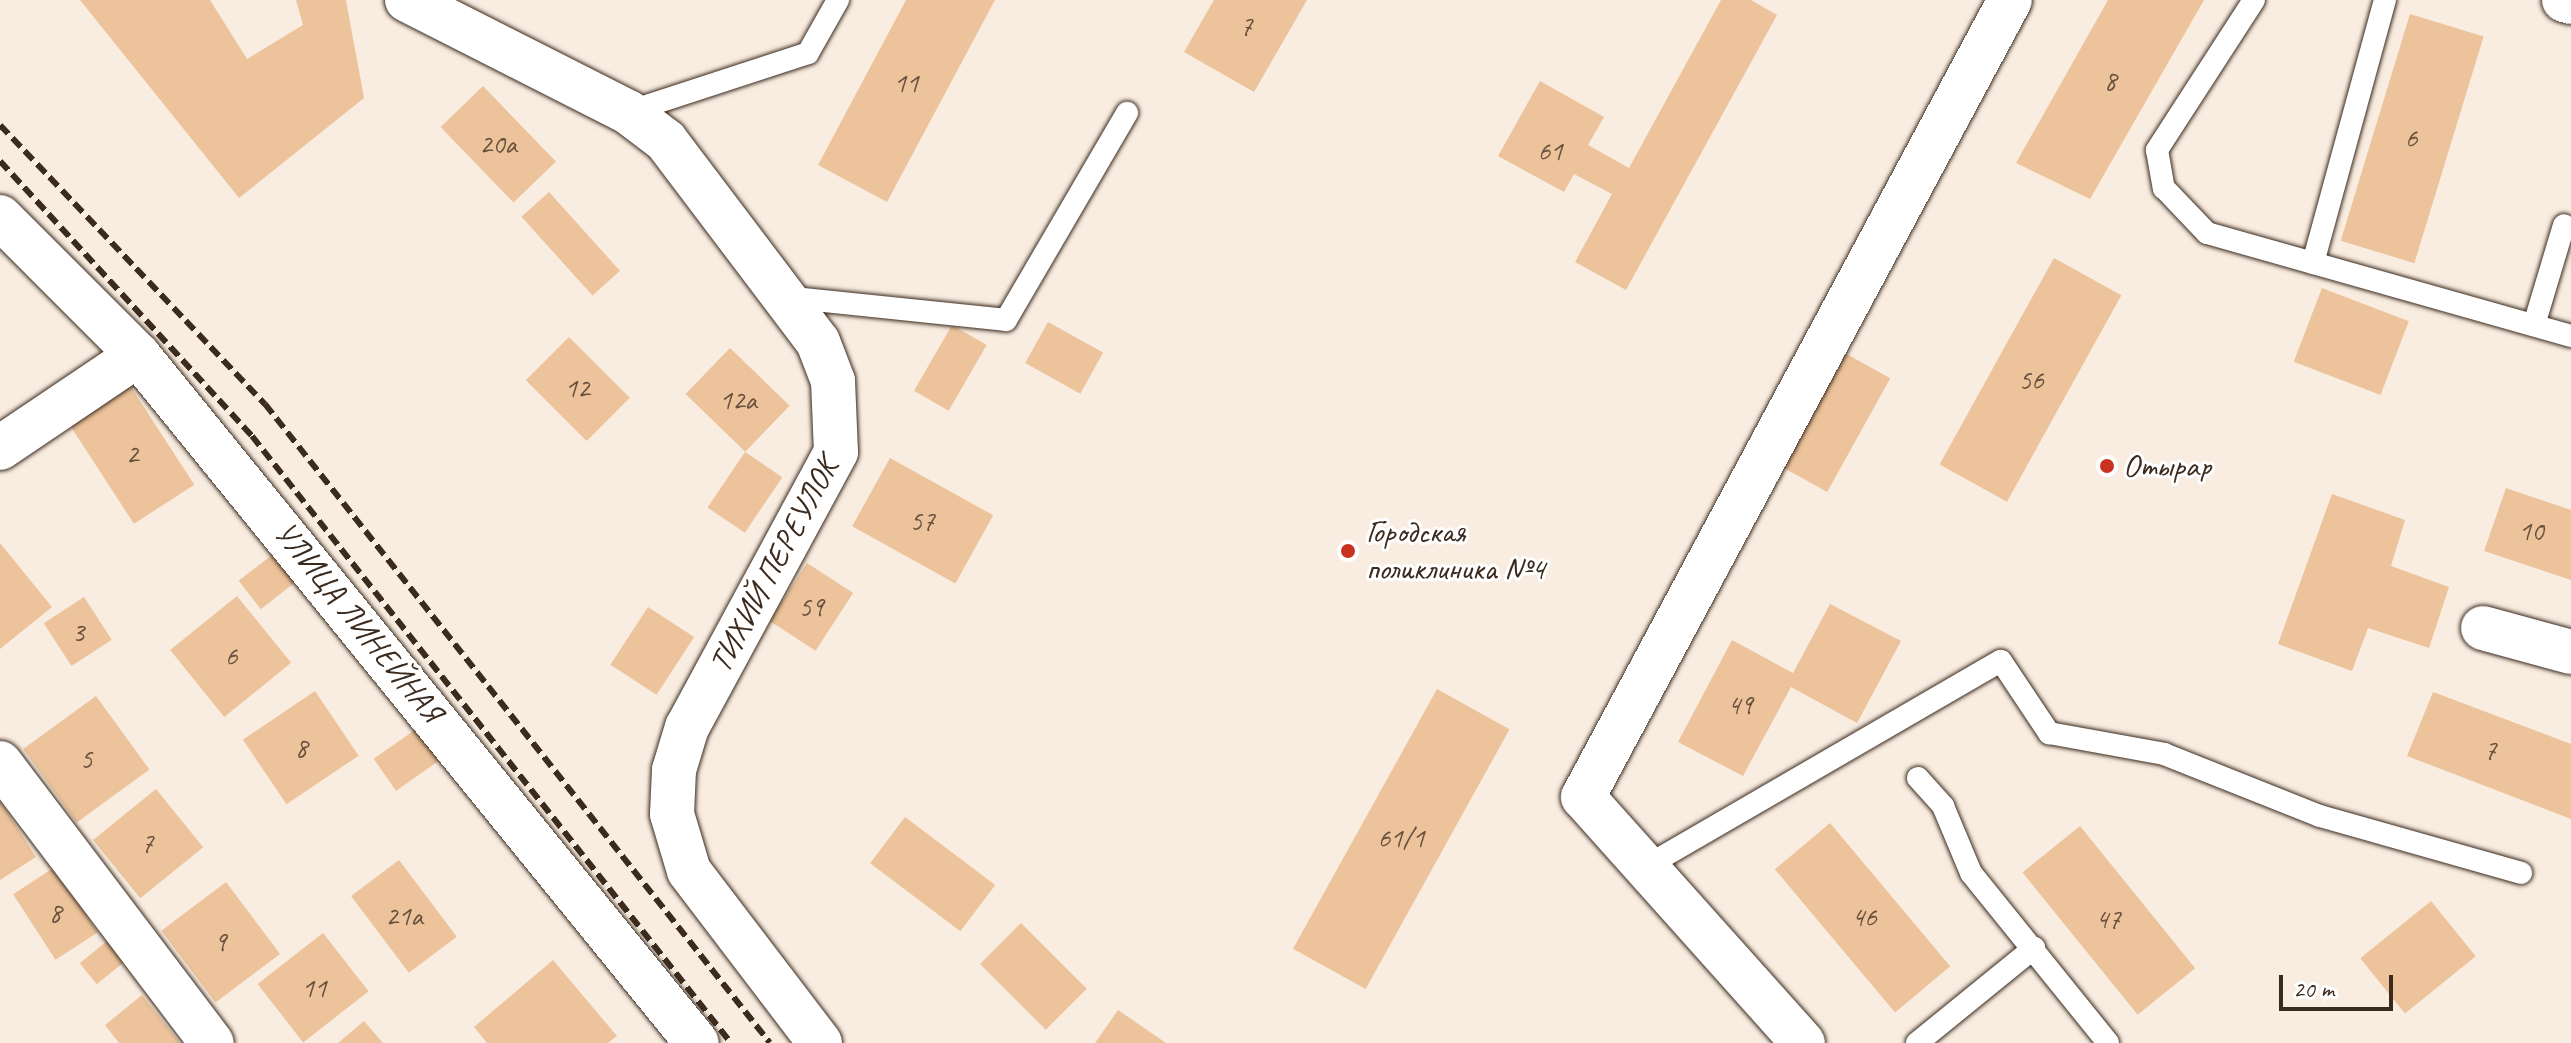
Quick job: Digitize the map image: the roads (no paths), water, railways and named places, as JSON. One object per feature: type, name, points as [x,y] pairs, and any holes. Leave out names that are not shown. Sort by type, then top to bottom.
[{"type":"street","name":"ТИХИЙ ПЕРЕУЛОК","points":[[407,0],[628,112],[666,141],[818,342],[833,381],[836,452],[687,727],[674,770],[672,814],[689,871],[820,1043]]},
{"type":"street","points":[[1803,1043],[1583,797],[2010,0]]},
{"type":"street","points":[[2564,0],[2571,2]]},
{"type":"street","name":"УЛИЦА ЛИНЕЙНАЯ","points":[[0,217],[138,355],[697,1043]]},
{"type":"street","points":[[0,448],[138,355]]},
{"type":"street","points":[[2483,628],[2571,652]]},
{"type":"street","points":[[0,763],[212,1043]]},
{"type":"lane","points":[[628,112],[808,53],[838,0]]},
{"type":"lane","points":[[2254,0],[2157,150],[2164,188],[2207,233],[2571,336]]},
{"type":"lane","points":[[2313,263],[2385,0]]},
{"type":"lane","points":[[783,297],[1006,320],[1127,113]]},
{"type":"lane","points":[[2534,325],[2564,225]]},
{"type":"lane","points":[[1645,867],[2001,661],[2049,733],[2164,754],[2320,816],[2521,873]]},
{"type":"lane","points":[[1918,778],[1943,806],[1971,873],[2108,1043]]},
{"type":"lane","points":[[1917,1043],[2034,948]]},
{"type":"railway","points":[[0,125],[265,404],[770,1043]]},
{"type":"railway","points":[[0,161],[252,436],[731,1043]]},
{"type":"place","name":"Отырар","points":[[2107,466]]},
{"type":"place","name":"Городская поликлиника №4","points":[[1348,551]]}]
